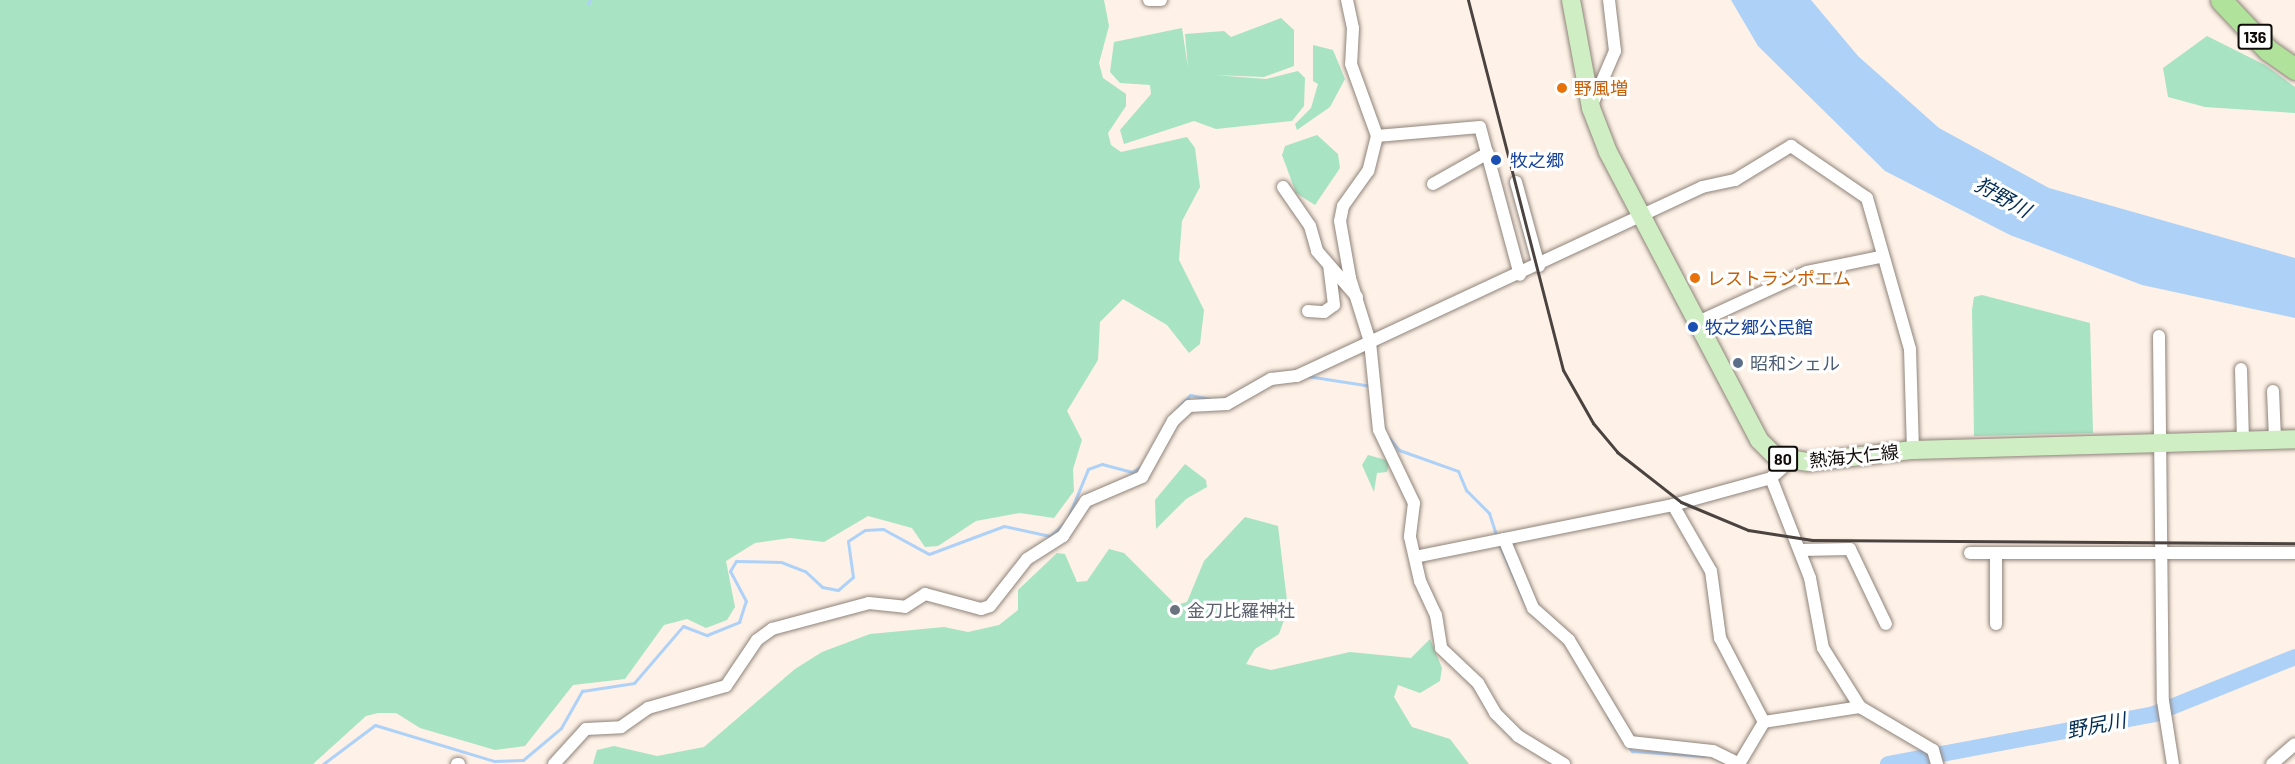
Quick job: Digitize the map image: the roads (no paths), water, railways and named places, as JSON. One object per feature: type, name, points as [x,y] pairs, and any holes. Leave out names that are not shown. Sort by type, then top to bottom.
[{"type":"highway","name":"136","points":[[2221,0],[2268,50],[2295,69]]},
{"type":"main road","name":"熱海大仁線","points":[[1571,0],[1591,108],[1640,216],[1759,440],[1790,462],[1912,450],[2295,439]]},
{"type":"street","points":[[1149,0],[1161,0]]},
{"type":"street","points":[[1347,0],[1353,28],[1352,69],[1377,136],[1368,171],[1340,214],[1370,342],[1379,430],[1414,503],[1410,537],[1415,557],[1441,648],[1478,683],[1495,713],[1518,736],[1564,764]]},
{"type":"street","points":[[1591,108],[1615,51],[1609,0]]},
{"type":"street","points":[[1377,136],[1475,125],[1482,130],[1520,275]]},
{"type":"street","points":[[554,764],[586,729],[621,727],[648,708],[726,686],[757,640],[772,629],[869,603],[905,607],[925,594],[981,609],[990,606],[1027,559],[1063,536],[1086,501],[1142,477],[1173,421],[1189,406],[1227,404],[1266,381],[1297,376],[1520,275],[1702,187],[1735,180],[1791,146],[1867,198],[1880,257],[1910,349],[1912,450]]},
{"type":"street","points":[[1433,184],[1488,153]]},
{"type":"street","points":[[1516,182],[1539,266]]},
{"type":"street","points":[[1283,187],[1328,262],[1358,298]]},
{"type":"street","points":[[1696,323],[1808,272],[1880,257]]},
{"type":"street","points":[[1308,311],[1324,312],[1335,304],[1328,262]]},
{"type":"street","points":[[2159,336],[2164,551],[2163,706],[2173,764]]},
{"type":"street","points":[[2241,369],[2243,440]]},
{"type":"street","points":[[2273,391],[2275,439]]},
{"type":"street","points":[[1415,557],[1673,505],[1771,478],[1790,462]]},
{"type":"street","points":[[1771,478],[1800,550],[1823,648],[1860,707],[1933,750],[1936,764]]},
{"type":"street","points":[[1673,505],[1711,571],[1720,638],[1764,722]]},
{"type":"street","points":[[1500,540],[1533,608],[1569,640],[1630,742],[1713,751],[1740,764],[1764,722]]},
{"type":"street","points":[[1800,550],[1850,549],[1886,624]]},
{"type":"street","points":[[1970,554],[2164,551],[2295,553]]},
{"type":"street","points":[[1996,554],[1996,624]]},
{"type":"street","points":[[1764,722],[1860,707]]},
{"type":"street","points":[[2272,764],[2295,744]]},
{"type":"water","name":"狩野川","points":[[1731,0],[1811,0],[1858,56],[1939,128],[2049,188],[2295,258],[2295,318],[2142,285],[2010,235],[1885,171],[1758,46]]},
{"type":"waterway","points":[[588,4],[590,0]]},
{"type":"waterway","points":[[1307,376],[1371,386]]},
{"type":"waterway","points":[[1171,416],[1190,395],[1210,399]]},
{"type":"waterway","points":[[1389,438],[1399,450],[1458,471],[1466,490],[1489,513],[1497,538]]},
{"type":"waterway","points":[[323,764],[375,725],[494,761],[523,760],[561,728],[582,691],[634,683],[683,626],[707,635],[739,622],[746,601],[730,571],[736,561],[781,562],[805,571],[822,587],[838,590],[853,577],[848,541],[865,530],[883,529],[929,554],[1004,526],[1050,536],[1067,520],[1088,469],[1102,464],[1132,472],[1142,466]]},
{"type":"waterway","points":[[1499,544],[1524,601]]},
{"type":"waterway","name":"野尻川","points":[[1888,764],[2154,714],[2295,657]]},
{"type":"waterway","points":[[1608,717],[1632,751],[1705,756]]},
{"type":"railway","points":[[1468,0],[1563,370],[1593,423],[1617,452],[1681,502],[1748,530],[1812,540],[2295,543]]},
{"type":"place","name":"野風増","points":[[1562,88]]},
{"type":"place","name":"牧之郷","points":[[1496,160]]},
{"type":"place","name":"レストランポエム","points":[[1695,278]]},
{"type":"place","name":"牧之郷公民館","points":[[1693,327]]},
{"type":"place","name":"昭和シェル","points":[[1738,363]]},
{"type":"place","name":"金刀比羅神社","points":[[1175,610]]}]
